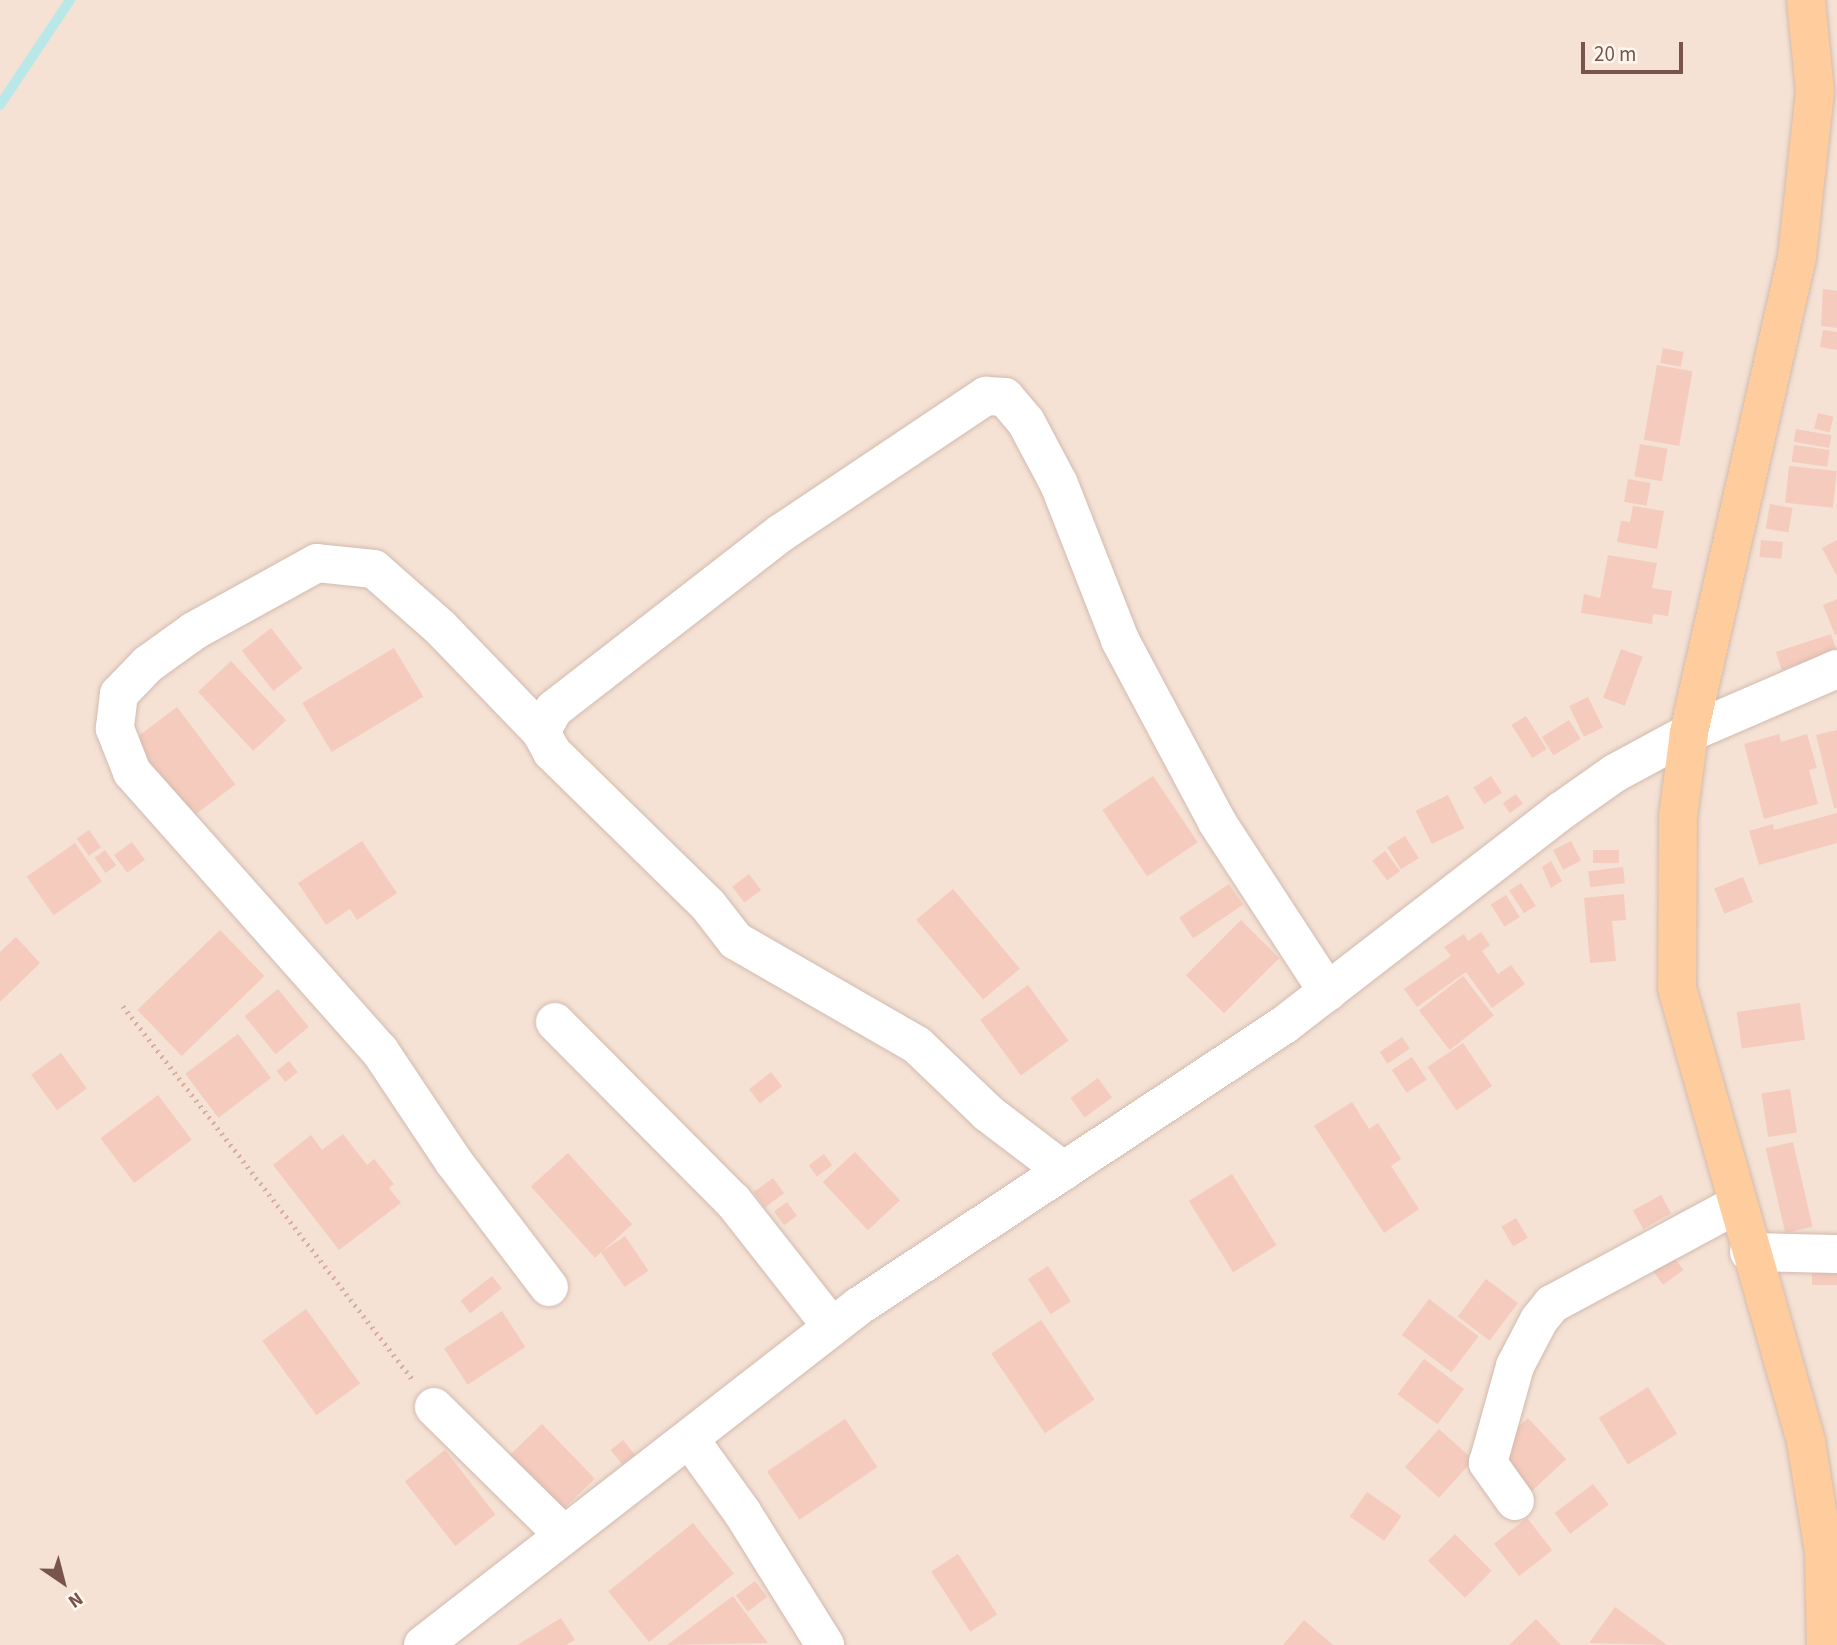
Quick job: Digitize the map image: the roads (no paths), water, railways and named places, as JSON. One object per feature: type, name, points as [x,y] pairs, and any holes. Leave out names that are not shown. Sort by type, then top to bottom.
[{"type":"main road","points":[[1806,0],[1815,91],[1797,257],[1689,733],[1678,816],[1677,988],[1749,1252],[1806,1442],[1831,1605],[1826,1645]]},
{"type":"street","points":[[541,732],[554,709],[781,533],[986,396],[1005,397],[1026,422],[1059,484],[1120,640],[1217,822],[1328,992]]},
{"type":"street","points":[[549,1287],[454,1162],[380,1052],[132,772],[115,729],[119,694],[148,664],[194,631],[317,563],[374,569],[442,628],[541,732],[552,752],[708,905],[736,941],[917,1045],[988,1113],[1064,1171]]},
{"type":"street","points":[[423,1645],[564,1535],[691,1441],[832,1327],[1328,992],[1561,811],[1615,773],[1689,733],[1837,669]]},
{"type":"street","points":[[555,1022],[733,1201],[832,1327]]},
{"type":"street","points":[[1515,1501],[1488,1463],[1491,1442],[1526,1338],[1539,1320],[1552,1304],[1736,1205]]},
{"type":"street","points":[[1749,1252],[1837,1254]]},
{"type":"street","points":[[433,1407],[564,1535]]},
{"type":"street","points":[[691,1441],[742,1512],[825,1645]]},
{"type":"waterway","points":[[0,105],[70,0]]}]
